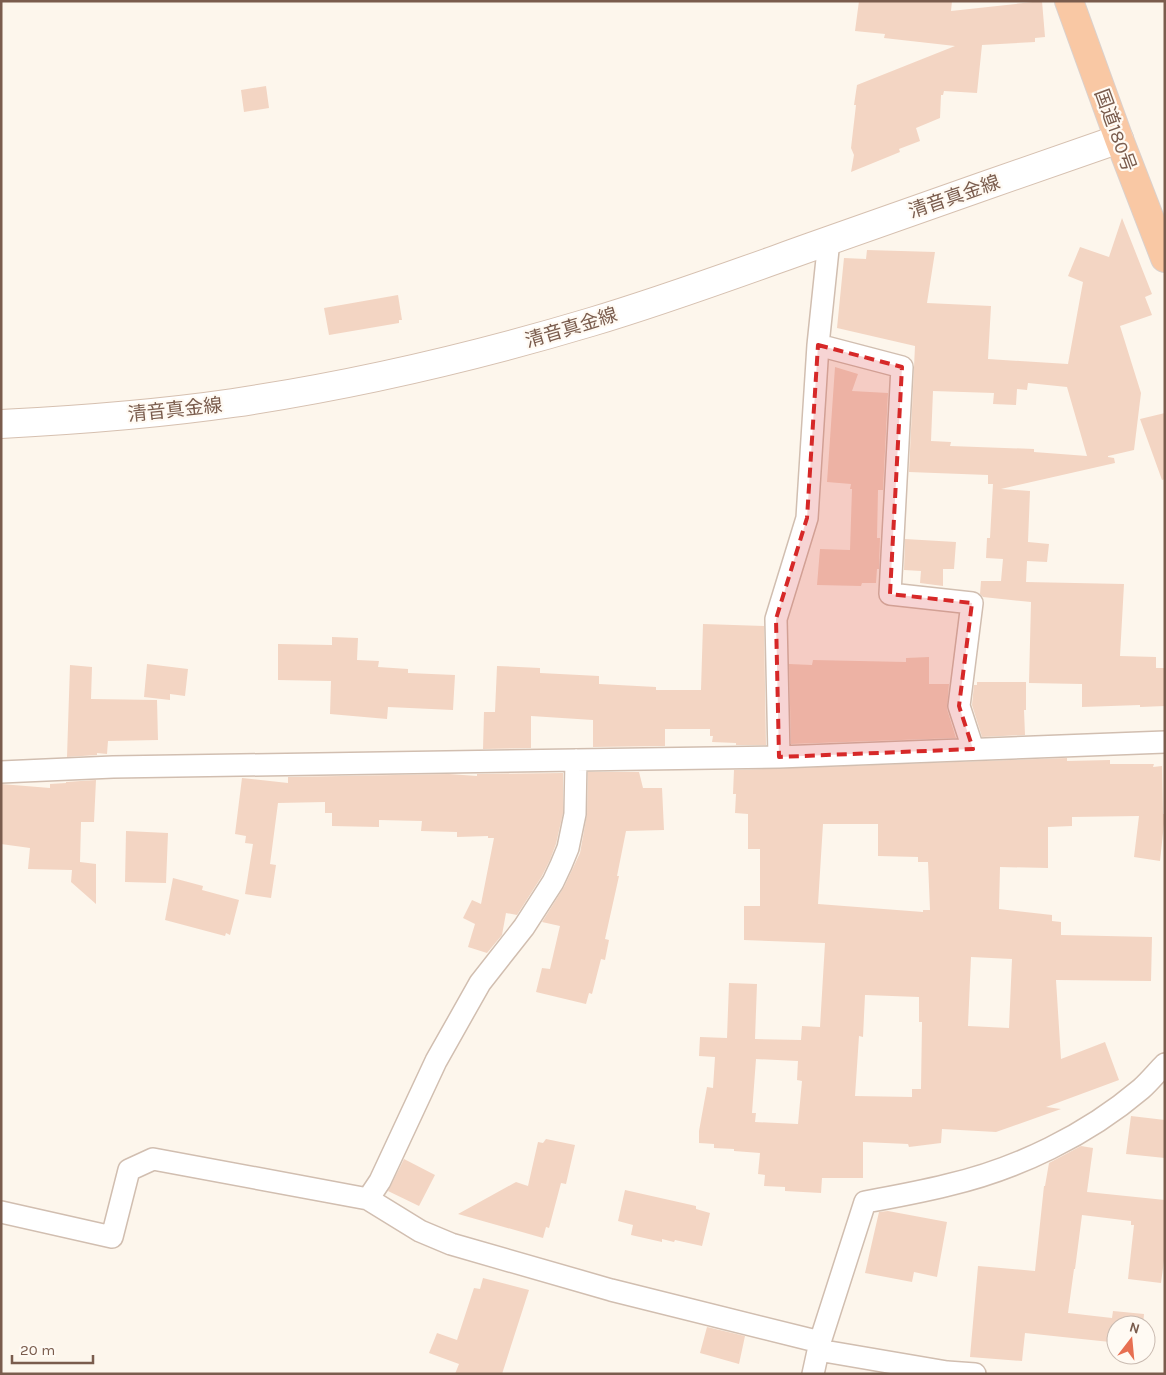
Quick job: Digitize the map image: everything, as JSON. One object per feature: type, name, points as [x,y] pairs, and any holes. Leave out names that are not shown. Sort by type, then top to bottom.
[{"type":"highway","name":"国道180号","points":[[1069,1],[1165,258]]},
{"type":"main road","name":"清音真金線","points":[[1,424],[98,418],[233,403],[309,390],[478,354],[593,322],[1119,139]]},
{"type":"street","points":[[779,757],[776,619],[807,518],[818,345],[829,240]]},
{"type":"street","points":[[818,345],[902,367],[890,594],[972,603],[959,706],[973,749]]},
{"type":"street","points":[[1,772],[123,767],[779,757],[1165,742]]},
{"type":"street","points":[[368,1199],[380,1181],[436,1061],[480,983],[524,927],[561,865],[568,848],[575,814],[576,760]]},
{"type":"street","points":[[813,1374],[819,1346],[865,1202],[948,1185],[989,1173],[1033,1156],[1074,1135],[1114,1109],[1142,1088],[1165,1064]]},
{"type":"street","points":[[1,1212],[112,1237],[129,1170],[152,1159],[368,1199],[420,1231],[451,1244],[611,1290],[819,1346],[947,1372],[974,1374]]},
{"type":"highlighted area","points":[[818,345],[902,367],[890,594],[972,603],[959,706],[973,749],[779,757],[776,619],[807,518]]},
{"type":"building","points":[[859,1],[952,1],[951,11],[1042,1],[1045,37],[1035,38],[1035,42],[982,45],[977,93],[944,91],[943,95],[941,95],[940,118],[916,128],[920,141],[899,149],[900,152],[851,172],[854,155],[851,148],[857,85],[955,46],[884,38],[885,34],[855,31]]},
{"type":"building","points":[[266,86],[269,108],[244,112],[241,90]]},
{"type":"building","points":[[1122,218],[1152,294],[1145,297],[1152,315],[1120,326],[1141,393],[1134,450],[1108,456],[1114,458],[1115,463],[1001,489],[1030,491],[1028,542],[1049,544],[1047,562],[1027,561],[1026,582],[1124,584],[1120,656],[1156,657],[1156,668],[1165,668],[1165,706],[1082,707],[1082,684],[1029,683],[1031,602],[983,597],[980,594],[981,581],[1001,581],[1003,559],[986,558],[987,538],[990,538],[993,484],[988,484],[988,475],[909,472],[915,346],[837,328],[844,258],[866,259],[867,250],[935,252],[927,303],[991,306],[988,359],[1068,364],[1083,282],[1068,276],[1080,247],[1109,257]],"holes":[[[1028,383],[1067,387],[1087,456],[1034,452],[1034,449],[950,446],[951,442],[931,441],[933,391],[994,393],[993,404],[1016,405],[1017,389],[1027,390]]]},
{"type":"building","points":[[398,295],[402,320],[399,320],[399,323],[329,335],[324,308]]},
{"type":"building","points":[[835,367],[858,374],[852,391],[888,393],[883,490],[878,490],[877,538],[880,538],[879,569],[877,569],[876,583],[862,583],[861,586],[817,585],[820,549],[850,550],[851,484],[827,482]]},
{"type":"building","points":[[1165,413],[1165,479],[1162,480],[1140,419]]},
{"type":"building","points":[[905,539],[956,542],[954,569],[943,569],[943,586],[920,583],[921,571],[904,570]]},
{"type":"building","points":[[703,624],[764,626],[766,745],[736,745],[736,743],[712,742],[713,736],[710,736],[710,729],[665,729],[665,746],[593,747],[593,720],[531,716],[531,748],[483,749],[484,712],[495,712],[497,666],[540,668],[540,673],[599,676],[599,684],[656,687],[656,690],[701,690]]},
{"type":"building","points":[[332,637],[358,638],[357,660],[379,661],[378,667],[408,669],[408,673],[455,675],[453,710],[388,707],[387,719],[330,714],[331,681],[278,680],[278,644],[332,645]]},
{"type":"building","points":[[929,657],[929,684],[949,684],[947,709],[956,738],[791,744],[789,664],[812,665],[813,660],[906,662],[906,658]]},
{"type":"building","points":[[147,664],[188,669],[185,696],[170,694],[170,700],[144,697]]},
{"type":"building","points":[[70,665],[92,667],[91,699],[157,700],[158,740],[108,741],[107,754],[97,753],[97,755],[67,757]]},
{"type":"building","points":[[977,682],[1026,682],[1025,735],[982,737],[972,705],[974,685],[977,685]]},
{"type":"building","points":[[1067,758],[1067,761],[1110,760],[1110,764],[1154,764],[1153,767],[1162,766],[1163,814],[1165,814],[1160,861],[1134,857],[1139,816],[1072,817],[1072,826],[1048,827],[1048,868],[1000,867],[999,909],[1052,915],[1052,921],[1061,922],[1061,935],[1152,937],[1151,981],[1056,980],[1061,1059],[1105,1042],[1119,1080],[1046,1107],[1061,1109],[996,1132],[942,1129],[941,1143],[909,1147],[908,1144],[863,1142],[863,1178],[822,1178],[821,1193],[785,1191],[785,1187],[764,1186],[765,1175],[758,1174],[760,1153],[714,1148],[714,1144],[699,1143],[699,1131],[707,1087],[713,1088],[715,1057],[699,1056],[700,1037],[727,1038],[729,983],[757,984],[755,1039],[801,1040],[802,1026],[820,1027],[825,943],[744,940],[744,906],[760,906],[760,849],[748,849],[748,814],[735,813],[736,794],[733,794],[734,770]],"holes":[[[823,824],[878,824],[878,856],[918,857],[918,862],[928,862],[930,910],[923,910],[923,912],[818,904]],[[971,957],[1012,959],[1009,1028],[968,1026]],[[865,995],[919,997],[919,1022],[922,1022],[921,1089],[912,1089],[912,1097],[855,1096],[859,1036],[863,1037]],[[756,1059],[798,1061],[797,1080],[802,1081],[798,1124],[755,1122],[756,1113],[752,1113]]]},
{"type":"building","points":[[588,772],[639,772],[643,788],[662,788],[664,830],[626,831],[617,876],[619,876],[605,939],[609,940],[605,960],[601,959],[592,994],[589,993],[586,1004],[536,992],[542,968],[550,969],[560,926],[542,922],[564,887],[580,853],[587,814]]},
{"type":"building","points":[[563,773],[563,813],[556,844],[550,860],[517,915],[506,913],[502,935],[487,953],[468,947],[475,924],[463,918],[472,900],[481,904],[494,838],[488,838],[488,836],[457,837],[457,832],[421,831],[422,821],[379,820],[379,827],[332,826],[332,813],[325,813],[325,802],[278,803],[270,864],[276,865],[271,898],[245,894],[253,844],[245,843],[246,836],[235,834],[242,778],[288,783],[288,777],[449,774],[477,776],[477,774]]},
{"type":"building","points":[[96,780],[94,822],[81,822],[80,862],[96,864],[96,904],[71,882],[72,870],[28,869],[30,848],[1,844],[1,784],[50,788],[50,784]]},
{"type":"building","points":[[126,831],[168,833],[166,883],[125,882]]},
{"type":"building","points":[[173,878],[203,886],[202,890],[239,900],[230,935],[226,933],[225,936],[165,920]]},
{"type":"building","points":[[1131,1116],[1165,1120],[1165,1158],[1126,1154]]},
{"type":"building","points":[[546,1139],[575,1145],[566,1184],[561,1183],[549,1228],[546,1227],[543,1238],[458,1214],[516,1182],[528,1186],[538,1142],[543,1143]]},
{"type":"building","points":[[1081,1146],[1093,1148],[1087,1192],[1165,1200],[1165,1253],[1161,1283],[1128,1279],[1134,1225],[1131,1225],[1131,1221],[1082,1215],[1068,1313],[1106,1317],[1106,1342],[1025,1333],[1022,1361],[970,1357],[978,1266],[1035,1271],[1044,1186],[1049,1163]]},
{"type":"building","points":[[404,1159],[435,1175],[419,1206],[388,1191]]},
{"type":"building","points":[[625,1190],[696,1206],[696,1209],[710,1213],[702,1246],[675,1240],[674,1242],[662,1239],[662,1242],[631,1235],[633,1225],[618,1221]]},
{"type":"building","points":[[888,1211],[947,1222],[937,1277],[914,1272],[912,1282],[865,1273],[879,1212]]},
{"type":"building","points":[[483,1278],[529,1290],[502,1374],[455,1374],[459,1364],[429,1353],[437,1333],[457,1340],[474,1288],[480,1289]]},
{"type":"building","points":[[1113,1311],[1144,1315],[1112,1315]]},
{"type":"building","points":[[707,1327],[745,1336],[739,1364],[700,1353]]}]
